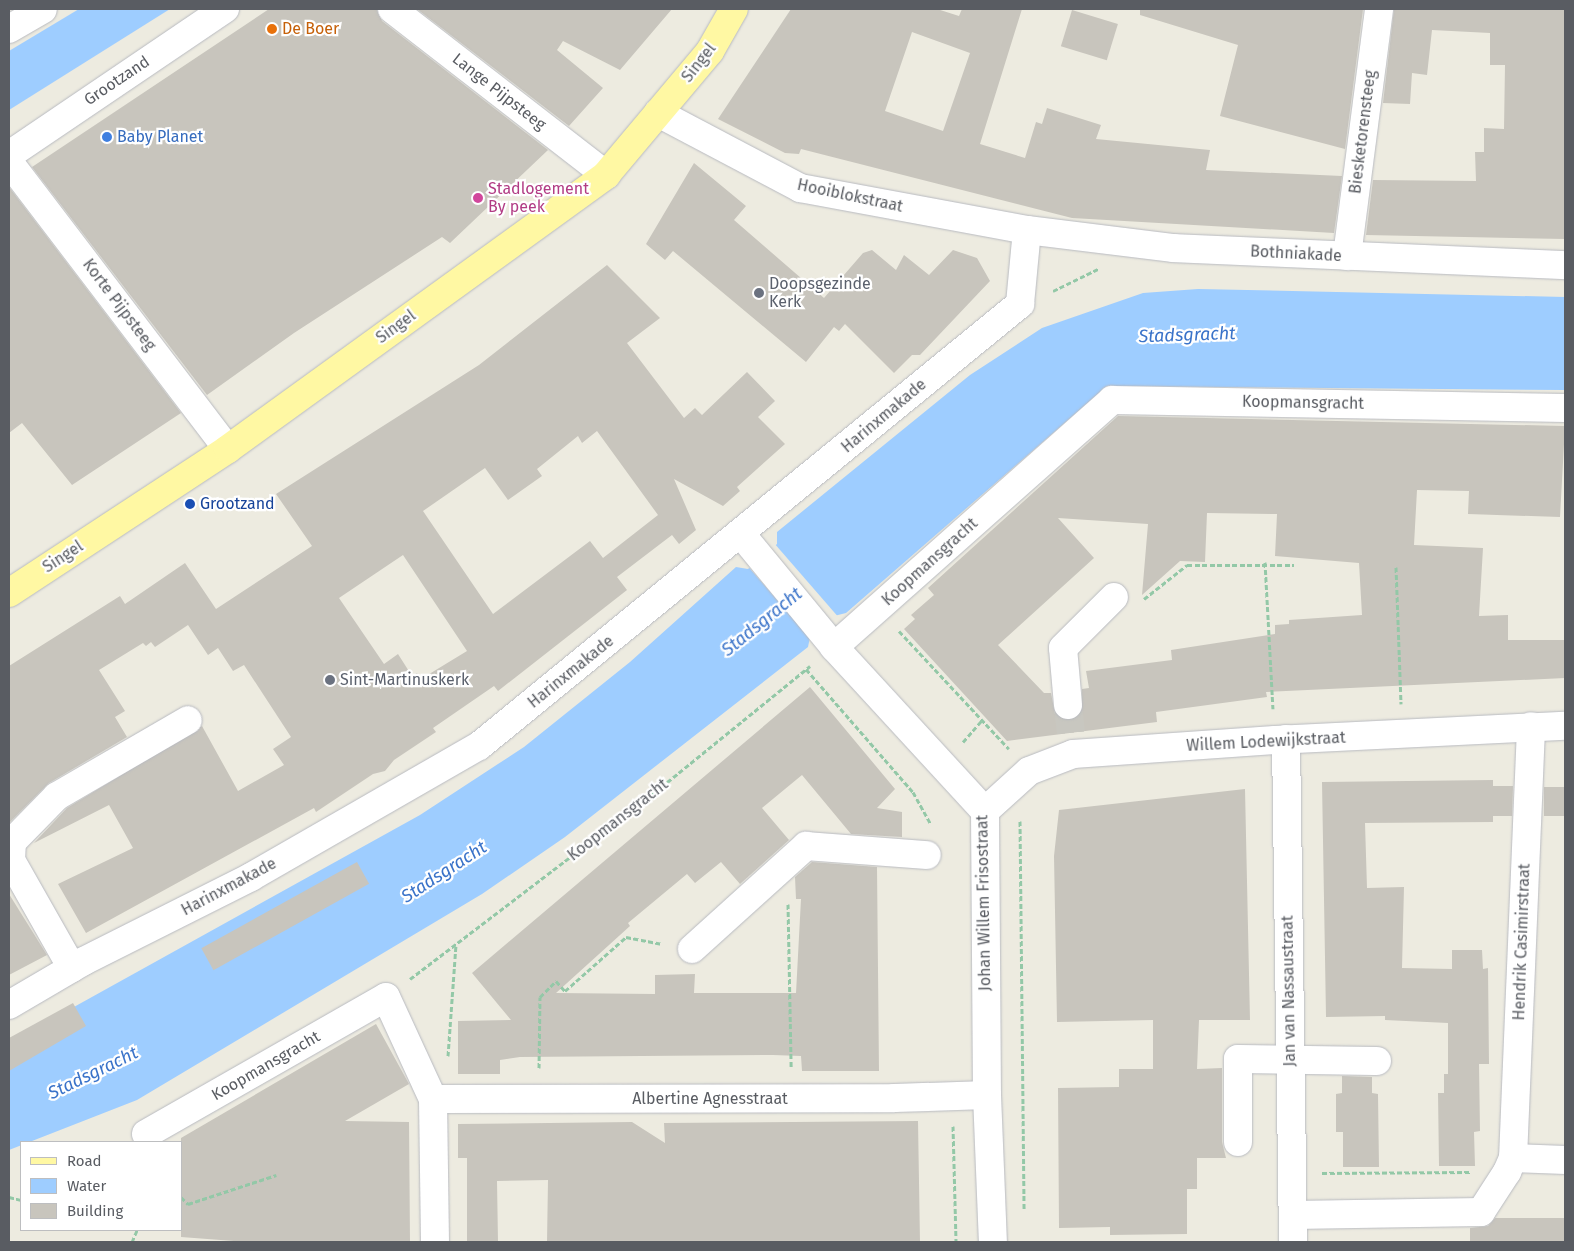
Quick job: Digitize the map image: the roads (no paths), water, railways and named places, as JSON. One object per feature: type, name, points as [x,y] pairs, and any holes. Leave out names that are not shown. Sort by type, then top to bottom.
[{"type":"main road","name":"Singel","points":[[9,593],[228,449],[606,175],[710,51],[734,9]]},
{"type":"street","points":[[9,29],[43,9]]},
{"type":"street","name":"Grootzand","points":[[9,155],[225,9]]},
{"type":"street","name":"Lange Pijpsteeg","points":[[392,9],[606,175]]},
{"type":"street","name":"Biesketorensteeg","points":[[1347,256],[1379,9]]},
{"type":"street","name":"Hooiblokstraat","points":[[658,114],[800,188],[1027,230]]},
{"type":"street","name":"Korte Pijpsteeg","points":[[9,162],[228,449]]},
{"type":"street","name":"Bothniakade","points":[[1027,230],[1174,248],[1565,265]]},
{"type":"street","name":"Harinxmakade","points":[[9,1005],[72,968],[251,877],[479,746],[748,543],[1020,304],[1027,230]]},
{"type":"street","name":"Koopmansgracht","points":[[829,640],[878,608],[1112,400],[1565,408]]},
{"type":"street","name":"Johan Willem Frisostraat","points":[[748,543],[829,640],[985,811],[987,1095],[993,1242]]},
{"type":"street","points":[[1068,705],[1063,648],[1114,597]]},
{"type":"street","points":[[72,968],[11,860],[12,842],[57,796],[188,720]]},
{"type":"street","name":"Willem Lodewijkstraat","points":[[985,811],[1024,775],[1072,744],[1280,740],[1531,726],[1565,726]]},
{"type":"street","name":"Hendrik Casimirstraat","points":[[1510,1165],[1531,726]]},
{"type":"street","name":"Jan van Nassaustraat","points":[[1280,740],[1290,1058],[1293,1242]]},
{"type":"street","points":[[692,949],[806,846],[927,855]]},
{"type":"street","name":"Koopmansgracht","points":[[146,1134],[386,997],[439,1099]]},
{"type":"street","points":[[1238,1142],[1238,1060],[1290,1058],[1377,1061]]},
{"type":"street","name":"Albertine Agnesstraat","points":[[439,1099],[792,1099],[987,1095]]},
{"type":"street","points":[[435,1242],[439,1099]]},
{"type":"street","points":[[1292,1216],[1481,1212],[1510,1165],[1565,1160]]},
{"type":"water","points":[[79,9],[170,9],[9,110],[9,51]]},
{"type":"water","name":"Stadsgracht","points":[[1198,289],[1565,297],[1565,390],[1107,386],[846,613],[834,616],[810,637],[808,647],[565,837],[482,894],[137,1100],[32,1141],[20,1141],[20,1146],[9,1150],[9,1043],[420,815],[524,747],[630,662],[736,567],[748,569],[777,544],[777,532],[970,375],[1042,328],[1143,293]]},
{"type":"tunnel","points":[[1068,705],[1071,733]]},
{"type":"place","name":"De Boer","points":[[272,29]]},
{"type":"place","name":"Baby Planet","points":[[107,137]]},
{"type":"place","name":"Stadlogement By peek","points":[[478,198]]},
{"type":"place","name":"Doopsgezinde Kerk","points":[[759,293]]},
{"type":"place","name":"Grootzand","points":[[190,504]]},
{"type":"place","name":"Sint-Martinuskerk","points":[[330,680]]}]
